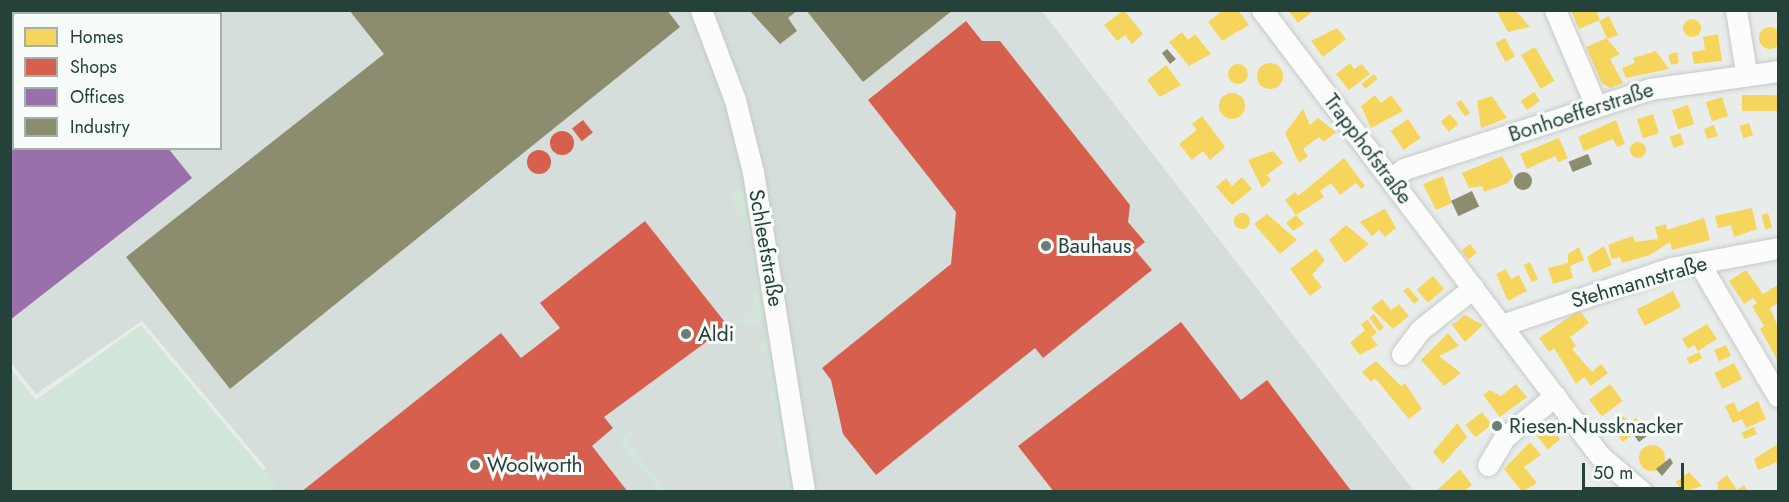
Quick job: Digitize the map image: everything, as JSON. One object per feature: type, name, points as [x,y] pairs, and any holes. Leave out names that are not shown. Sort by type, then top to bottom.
[{"type":"street","name":"Schleefstraße","points":[[701,10],[749,153],[804,492]]},
{"type":"street","name":"Trapphofstraße","points":[[1262,10],[1600,456],[1641,492]]},
{"type":"street","points":[[1555,10],[1596,106]]},
{"type":"street","points":[[1736,10],[1746,72]]},
{"type":"street","name":"Bonhoefferstraße","points":[[1391,179],[1404,169],[1596,106],[1681,82],[1746,72],[1779,71]]},
{"type":"street","name":"Stehmannstraße","points":[[1502,325],[1699,263],[1779,248]]},
{"type":"street","points":[[1699,263],[1779,396]]},
{"type":"street","points":[[1402,354],[1420,330],[1473,288]]},
{"type":"street","points":[[1488,465],[1505,437],[1555,396]]},
{"type":"shaded area","points":[[10,11],[1042,11],[1414,491],[237,491],[266,468],[142,321],[36,394],[11,363]]},
{"type":"green space","points":[[743,187],[766,322],[743,325],[732,318],[738,321],[757,307],[751,298],[757,291],[746,224],[728,196]]},
{"type":"green space","points":[[141,325],[276,485],[268,492],[11,491],[11,369],[36,400]]},
{"type":"green space","points":[[768,339],[792,491],[787,491],[767,360],[757,346]]},
{"type":"green space","points":[[627,432],[633,433],[626,440],[666,491],[659,491],[620,442]]},
{"type":"building: Homes","points":[[1124,10],[1143,34],[1132,44],[1125,35],[1117,41],[1104,25]]},
{"type":"building: Homes","points":[[1223,10],[1238,10],[1249,25],[1222,41],[1208,22]]},
{"type":"building: Homes","points":[[1288,10],[1309,10],[1311,13],[1298,23]]},
{"type":"building: Homes","points":[[1496,10],[1515,10],[1530,27],[1508,32]]},
{"type":"building: Homes","points":[[1571,10],[1596,10],[1600,20],[1579,29]]},
{"type":"building: Homes","points":[[1609,16],[1618,35],[1607,39],[1620,54],[1610,59],[1623,83],[1610,88],[1602,83],[1586,47],[1607,38],[1599,21]]},
{"type":"building: Homes","points":[[1692,19],[1698,22],[1701,28],[1698,34],[1692,37],[1686,34],[1683,28],[1686,22]]},
{"type":"building: Homes","points":[[1770,27],[1778,30],[1781,38],[1778,46],[1770,49],[1762,46],[1759,38],[1762,30]]},
{"type":"building: Homes","points":[[1337,28],[1346,39],[1323,57],[1311,41]]},
{"type":"building: Homes","points":[[1182,32],[1188,40],[1195,34],[1211,54],[1189,66],[1169,42]]},
{"type":"building: Homes","points":[[1718,34],[1722,61],[1694,64],[1692,52],[1705,50],[1703,37]]},
{"type":"building: Homes","points":[[1505,38],[1515,56],[1506,62],[1495,43]]},
{"type":"building: Homes","points":[[1535,47],[1554,81],[1541,89],[1521,55]]},
{"type":"building: Homes","points":[[1656,51],[1669,69],[1626,78],[1622,68],[1635,63],[1633,58]]},
{"type":"building: Homes","points":[[1677,52],[1679,63],[1671,65],[1668,55]]},
{"type":"building: Homes","points":[[1270,63],[1279,67],[1283,76],[1279,85],[1270,89],[1261,85],[1257,76],[1261,67]]},
{"type":"building: Homes","points":[[1350,63],[1354,69],[1362,64],[1370,74],[1349,90],[1336,74]]},
{"type":"building: Homes","points":[[1238,64],[1245,67],[1248,74],[1245,81],[1238,84],[1231,81],[1228,74],[1231,67]]},
{"type":"building: Homes","points":[[1166,65],[1181,85],[1160,97],[1147,80]]},
{"type":"building: Homes","points":[[1374,74],[1378,79],[1365,89],[1362,84]]},
{"type":"building: Homes","points":[[1534,92],[1540,101],[1527,110],[1521,101]]},
{"type":"building: Homes","points":[[1232,93],[1241,97],[1245,106],[1241,115],[1232,119],[1223,115],[1219,106],[1223,97]]},
{"type":"building: Homes","points":[[1375,95],[1381,103],[1391,95],[1403,111],[1371,128],[1361,106]]},
{"type":"building: Homes","points":[[1742,95],[1778,95],[1778,111],[1742,111]]},
{"type":"building: Homes","points":[[1492,96],[1507,118],[1481,128],[1477,101]]},
{"type":"building: Homes","points":[[1722,97],[1728,116],[1712,121],[1706,102]]},
{"type":"building: Homes","points":[[1461,100],[1470,113],[1465,117],[1456,103]]},
{"type":"building: Homes","points":[[1688,105],[1694,124],[1678,129],[1672,110]]},
{"type":"building: Homes","points":[[1303,109],[1310,125],[1318,118],[1336,132],[1324,142],[1319,137],[1303,149],[1308,156],[1299,163],[1285,133]]},
{"type":"building: Homes","points":[[1450,114],[1458,124],[1449,132],[1441,122]]},
{"type":"building: Homes","points":[[1653,114],[1659,133],[1643,138],[1637,119]]},
{"type":"building: Homes","points":[[1202,116],[1225,147],[1210,160],[1203,151],[1192,160],[1179,144],[1197,130],[1192,124]]},
{"type":"building: Homes","points":[[1408,119],[1421,138],[1403,150],[1391,131]]},
{"type":"building: Homes","points":[[1616,120],[1625,144],[1617,147],[1613,139],[1584,151],[1578,137]]},
{"type":"building: Homes","points":[[1749,123],[1753,135],[1744,138],[1739,126]]},
{"type":"building: Homes","points":[[1714,125],[1718,136],[1707,139],[1704,129]]},
{"type":"building: Homes","points":[[1680,133],[1684,144],[1674,148],[1670,137]]},
{"type":"building: Homes","points":[[1559,138],[1568,158],[1558,162],[1555,156],[1527,169],[1520,154]]},
{"type":"building: Homes","points":[[1635,142],[1641,142],[1646,150],[1644,156],[1635,158],[1630,153],[1630,147]]},
{"type":"building: Homes","points":[[1273,151],[1283,163],[1267,175],[1271,180],[1262,188],[1248,160]]},
{"type":"building: Homes","points":[[1502,156],[1513,176],[1508,183],[1484,192],[1482,186],[1469,188],[1462,173]]},
{"type":"building: Homes","points":[[1344,158],[1365,186],[1361,189],[1356,183],[1340,195],[1331,183],[1320,191],[1324,197],[1296,215],[1285,200],[1295,192],[1298,196]]},
{"type":"building: Homes","points":[[1443,176],[1452,203],[1436,210],[1423,184]]},
{"type":"building: Homes","points":[[1242,177],[1252,189],[1232,205],[1216,187],[1226,178],[1232,186]]},
{"type":"building: Homes","points":[[1752,208],[1757,229],[1734,237],[1731,225],[1718,228],[1715,216]]},
{"type":"building: Homes","points":[[1385,209],[1396,228],[1385,237],[1379,230],[1372,236],[1360,222]]},
{"type":"building: Homes","points":[[1239,213],[1245,213],[1250,221],[1248,227],[1239,229],[1234,224],[1234,218]]},
{"type":"building: Homes","points":[[1768,213],[1772,227],[1765,229],[1761,215]]},
{"type":"building: Homes","points":[[1267,214],[1297,240],[1280,254],[1254,224]]},
{"type":"building: Homes","points":[[1296,215],[1304,224],[1293,231],[1286,223]]},
{"type":"building: Homes","points":[[1704,218],[1710,240],[1672,250],[1670,242],[1650,255],[1622,263],[1620,257],[1612,259],[1608,245],[1633,236],[1635,242],[1658,239],[1655,227],[1666,224],[1667,230]]},
{"type":"building: Homes","points":[[1346,225],[1369,244],[1345,263],[1329,240]]},
{"type":"building: Homes","points":[[1470,244],[1477,253],[1468,259],[1461,251]]},
{"type":"building: Homes","points":[[1604,246],[1612,265],[1593,273],[1587,257]]},
{"type":"building: Homes","points":[[1579,247],[1584,260],[1570,266],[1573,278],[1553,284],[1548,268],[1568,263],[1568,254]]},
{"type":"building: Homes","points":[[1316,249],[1325,260],[1312,275],[1322,287],[1310,296],[1290,269]]},
{"type":"building: Homes","points":[[1530,262],[1538,279],[1532,282],[1524,265]]},
{"type":"building: Homes","points":[[1506,269],[1511,279],[1519,275],[1527,291],[1508,301],[1496,274]]},
{"type":"building: Homes","points":[[1746,270],[1763,294],[1778,285],[1778,303],[1770,308],[1778,327],[1778,361],[1760,329],[1764,326],[1752,306],[1757,303],[1753,298],[1744,304],[1729,281]]},
{"type":"building: Homes","points":[[1433,276],[1444,289],[1428,303],[1417,289]]},
{"type":"building: Homes","points":[[1408,287],[1419,300],[1414,304],[1403,291]]},
{"type":"building: Homes","points":[[1673,291],[1681,307],[1645,326],[1636,310]]},
{"type":"building: Homes","points":[[1382,299],[1391,310],[1399,304],[1409,316],[1393,329],[1371,308]]},
{"type":"building: Homes","points":[[1579,310],[1589,323],[1570,337],[1576,346],[1572,349],[1592,372],[1601,364],[1608,373],[1591,386],[1584,377],[1576,384],[1554,348],[1549,352],[1539,338]]},
{"type":"building: Homes","points":[[1374,314],[1384,328],[1379,331],[1369,318]]},
{"type":"building: Homes","points":[[1465,315],[1483,325],[1465,342],[1452,325]]},
{"type":"building: Homes","points":[[1367,319],[1377,333],[1371,337],[1378,345],[1360,355],[1350,343],[1365,330],[1361,325]]},
{"type":"building: Homes","points":[[1707,324],[1717,339],[1698,351],[1694,345],[1688,349],[1682,339]]},
{"type":"building: Homes","points":[[1448,333],[1459,346],[1439,356],[1461,373],[1444,386],[1421,360]]},
{"type":"building: Homes","points":[[1726,345],[1731,356],[1719,361],[1714,350]]},
{"type":"building: Homes","points":[[1699,352],[1702,358],[1690,365],[1687,358]]},
{"type":"building: Homes","points":[[1376,361],[1401,386],[1405,383],[1422,409],[1409,419],[1375,378],[1371,382],[1362,372]]},
{"type":"building: Homes","points":[[1734,363],[1742,379],[1723,389],[1714,373]]},
{"type":"building: Homes","points":[[1516,384],[1527,397],[1500,417],[1483,395],[1490,390],[1501,396]]},
{"type":"building: Homes","points":[[1610,384],[1623,401],[1602,416],[1589,400]]},
{"type":"building: Homes","points":[[1758,401],[1766,419],[1746,428],[1742,419],[1733,423],[1725,406],[1734,402],[1738,412]]},
{"type":"building: Homes","points":[[1482,412],[1492,425],[1475,438],[1465,425]]},
{"type":"building: Homes","points":[[1624,416],[1629,423],[1636,418],[1643,427],[1623,442],[1611,426]]},
{"type":"building: Homes","points":[[1457,423],[1467,437],[1443,464],[1433,452]]},
{"type":"building: Homes","points":[[1547,423],[1560,439],[1548,449],[1535,433]]},
{"type":"building: Homes","points":[[1754,427],[1757,434],[1745,439],[1741,433]]},
{"type":"building: Homes","points":[[1530,442],[1541,455],[1524,467],[1537,483],[1522,492],[1504,469]]},
{"type":"building: Homes","points":[[1778,444],[1778,462],[1758,470],[1754,459]]},
{"type":"building: Homes","points":[[1652,445],[1661,449],[1665,458],[1661,467],[1652,471],[1643,467],[1639,458],[1643,449]]},
{"type":"building: Homes","points":[[1460,469],[1472,485],[1463,492],[1435,492]]},
{"type":"building: Homes","points":[[1689,472],[1702,486],[1683,492],[1676,482]]},
{"type":"building: Homes","points":[[1727,475],[1737,490],[1744,485],[1748,492],[1719,492],[1717,483]]},
{"type":"building: Shops","name":"Bauhaus","points":[[966,21],[982,41],[1000,41],[1130,205],[1128,222],[1145,242],[1135,250],[1152,270],[1043,358],[1035,348],[876,475],[843,434],[831,380],[822,368],[951,264],[956,212],[868,100]]},
{"type":"building: Shops","points":[[583,120],[593,133],[582,141],[572,129]]},
{"type":"building: Shops","points":[[562,131],[571,134],[574,143],[571,152],[562,155],[553,152],[550,143],[553,134]]},
{"type":"building: Shops","points":[[539,150],[548,153],[551,162],[548,171],[539,174],[530,171],[527,162],[530,153]]},
{"type":"building: Shops","points":[[645,221],[728,326],[604,417],[613,428],[592,446],[628,492],[301,492],[501,333],[521,358],[560,328],[540,303]]},
{"type":"building: Shops","points":[[1181,322],[1241,400],[1267,380],[1352,492],[1054,492],[1018,446]]},
{"type":"building: Offices","points":[[10,10],[36,12],[12,12],[12,150],[170,150],[192,178],[10,320]]},
{"type":"building: Industry","points":[[100,10],[155,10],[154,12]]},
{"type":"building: Industry","points":[[160,10],[205,10],[203,12]]},
{"type":"building: Industry","points":[[349,10],[667,10],[680,27],[230,389],[126,257],[384,54]]},
{"type":"building: Industry","points":[[749,10],[798,10],[788,18],[797,31],[780,44]]},
{"type":"building: Industry","points":[[806,10],[953,10],[863,82]]},
{"type":"building: Industry","points":[[1167,49],[1176,59],[1170,64],[1162,53]]},
{"type":"building: Industry","points":[[1588,154],[1592,164],[1573,172],[1569,162]]},
{"type":"building: Industry","points":[[1523,172],[1529,175],[1532,181],[1529,187],[1523,190],[1517,187],[1514,181],[1517,175]]},
{"type":"building: Industry","points":[[1472,191],[1479,206],[1458,216],[1451,201]]},
{"type":"building: Industry","points":[[1645,425],[1651,433],[1639,442],[1633,434]]},
{"type":"building: Industry","points":[[1670,458],[1673,463],[1662,476],[1656,469]]},
{"type":"place","name":"Bauhaus","points":[[1046,246]]},
{"type":"place","name":"Aldi","points":[[686,334]]},
{"type":"place","name":"Riesen-Nussknacker","points":[[1497,426]]},
{"type":"place","name":"Woolworth","points":[[475,465]]}]
